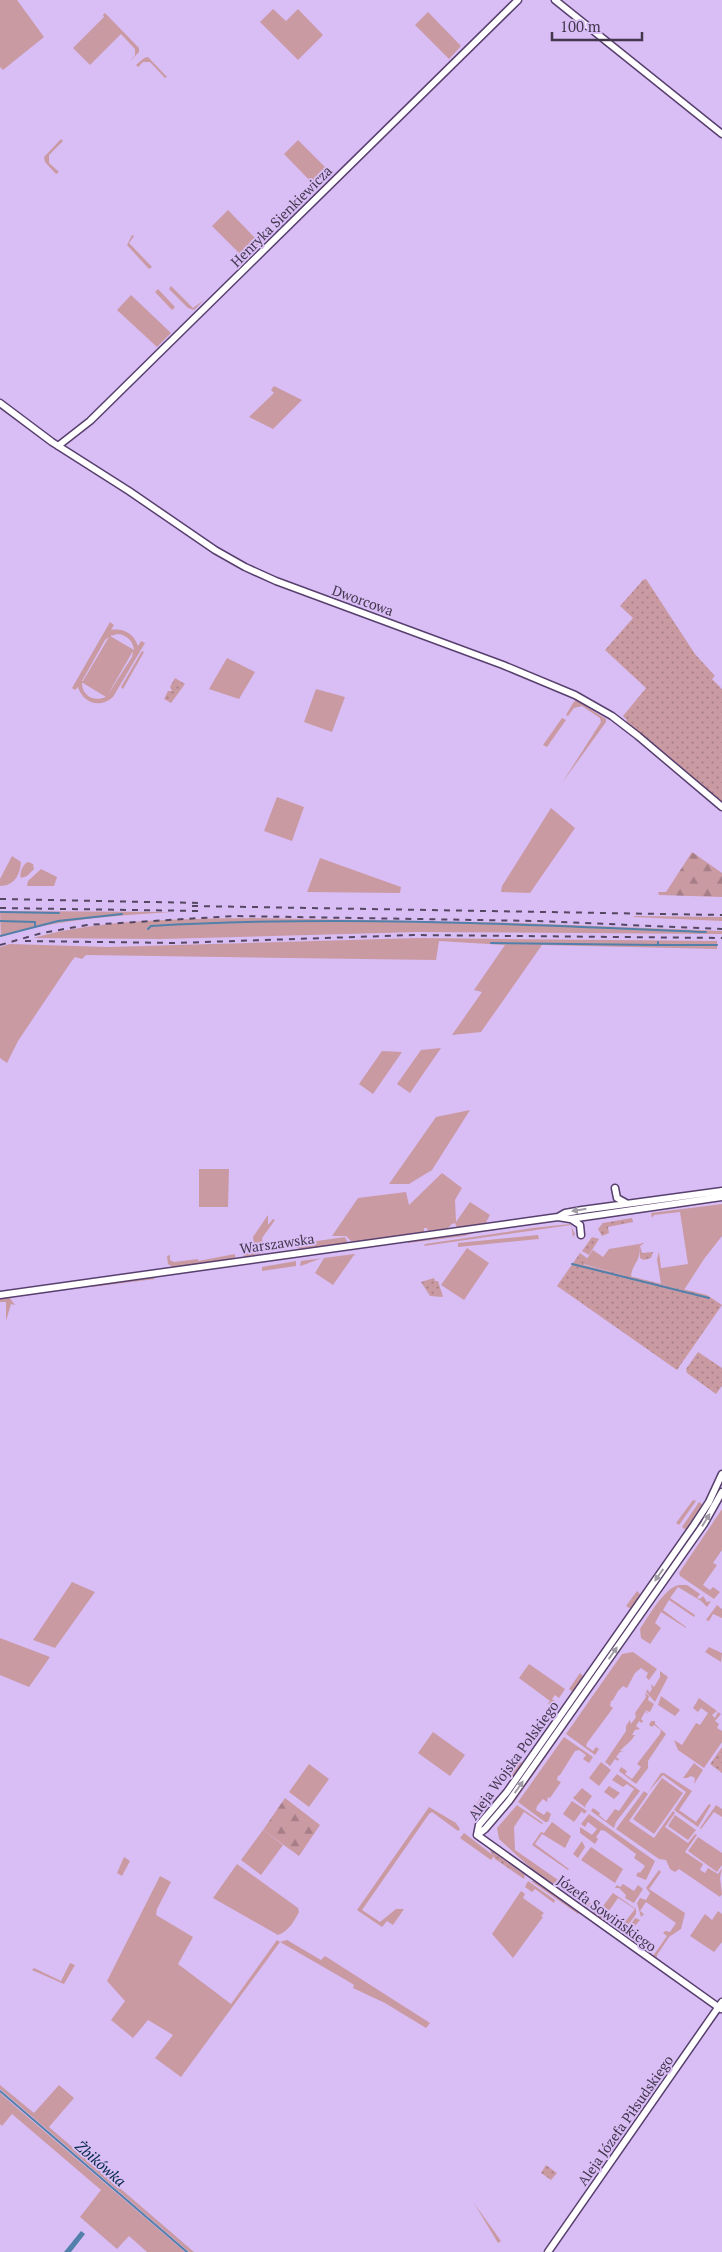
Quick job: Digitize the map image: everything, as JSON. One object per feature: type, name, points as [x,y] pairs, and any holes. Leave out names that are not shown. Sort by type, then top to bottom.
[{"type":"street","name":"Henryka Sienkiewicza","points":[[58,446],[90,421],[518,0]]},
{"type":"street","points":[[555,0],[722,134]]},
{"type":"street","name":"Dworcowa","points":[[0,403],[58,446],[128,490],[215,550],[251,570],[512,668],[586,700],[638,736],[722,807]]},
{"type":"street","points":[[615,1188],[617,1198],[627,1204]]},
{"type":"street","name":"Warszawska","points":[[558,1217],[565,1213],[722,1190]]},
{"type":"street","name":"Warszawska","points":[[0,1295],[558,1217],[570,1219],[722,1197]]},
{"type":"street","points":[[570,1219],[578,1223],[581,1235]]},
{"type":"street","name":"Aleja Wojska Polskiego","points":[[477,1835],[480,1825],[507,1792],[694,1525],[709,1502],[722,1474]]},
{"type":"street","name":"Aleja Wojska Polskiego","points":[[477,1835],[485,1830],[509,1801],[704,1524],[722,1492]]},
{"type":"street","name":"Józefa Sowińskiego","points":[[477,1835],[721,2006]]},
{"type":"street","name":"Aleja Józefa Piłsudskiego","points":[[548,2252],[721,2006]]},
{"type":"green space","points":[[0,0],[17,0],[44,37],[3,70],[0,67]]},
{"type":"green space","points":[[273,9],[286,21],[298,9],[323,35],[298,60],[260,22]]},
{"type":"green space","points":[[428,12],[461,46],[449,59],[415,25]]},
{"type":"green space","points":[[105,13],[139,48],[139,52],[130,61],[135,55],[135,49],[121,34],[90,65],[73,48],[104,17]]},
{"type":"green space","points":[[148,57],[167,77],[165,78],[150,62],[143,62],[138,67],[136,65]]},
{"type":"green space","points":[[61,139],[63,141],[49,155],[49,163],[59,172],[56,174],[45,162],[44,157]]},
{"type":"green space","points":[[298,140],[332,174],[317,188],[284,154]]},
{"type":"green space","points":[[228,210],[260,243],[244,258],[212,226]]},
{"type":"green space","points":[[132,235],[134,236],[129,243],[152,267],[149,269],[127,245]]},
{"type":"green space","points":[[171,286],[193,308],[204,300],[194,310],[188,308],[169,289]]},
{"type":"green space","points":[[158,289],[175,307],[172,310],[155,292]]},
{"type":"green space","points":[[131,295],[171,333],[157,347],[117,310]]},
{"type":"green space","points":[[274,386],[302,400],[273,429],[249,417],[274,393],[271,390]]},
{"type":"green space","points":[[646,579],[695,654],[715,676],[712,679],[722,689],[722,804],[626,723],[627,720],[623,716],[646,688],[605,650],[633,618],[620,606]]},
{"type":"green space","points":[[110,622],[114,625],[111,630],[120,630],[128,633],[134,638],[138,646],[141,641],[145,643],[113,697],[108,701],[103,703],[92,702],[80,693],[78,687],[75,690],[72,688]],"holes":[[[118,634],[127,637],[131,641],[134,650],[110,636]],[[109,637],[82,681],[105,640]],[[133,651],[132,657],[107,696]],[[82,683],[106,697],[97,699],[90,697],[83,688]]]},
{"type":"green space","points":[[142,651],[144,652],[123,689],[121,687]]},
{"type":"green space","points":[[227,658],[255,672],[239,699],[209,689]]},
{"type":"green space","points":[[175,678],[185,684],[171,703],[164,699],[168,691],[172,691],[170,687]]},
{"type":"green space","points":[[316,689],[345,697],[332,732],[304,722]]},
{"type":"green space","points":[[576,700],[606,719],[606,722],[562,783],[601,722],[600,718],[582,706],[574,708],[568,716],[566,715]]},
{"type":"green space","points":[[562,718],[566,720],[547,747],[543,745]]},
{"type":"green space","points":[[277,797],[304,807],[292,841],[264,831]]},
{"type":"green space","points":[[551,808],[575,828],[530,893],[501,892],[502,886]]},
{"type":"green space","points":[[692,852],[722,873],[722,897],[659,895],[658,892],[666,892]]},
{"type":"green space","points":[[12,856],[21,862],[19,871],[13,882],[0,886],[0,879]]},
{"type":"green space","points":[[320,858],[401,887],[400,893],[307,892]]},
{"type":"green space","points":[[28,862],[33,864],[34,869],[27,876],[21,878],[22,869]]},
{"type":"green space","points":[[41,869],[57,877],[54,886],[27,886],[28,881]]},
{"type":"green space","points":[[0,911],[171,912],[64,922],[1,937]]},
{"type":"green space","points":[[634,917],[722,917],[722,921]]},
{"type":"green space","points":[[252,918],[520,923],[722,931],[722,934],[418,932],[161,939],[33,938],[85,927],[141,921]]},
{"type":"green space","points":[[418,938],[717,941],[717,949],[542,945],[481,1032],[452,1035],[482,992],[474,990],[505,945],[439,941],[436,960],[86,955],[82,959],[75,957],[71,962],[18,1041],[7,1063],[0,1058],[0,947],[10,944],[109,947]]},
{"type":"green space","points":[[441,1048],[410,1093],[397,1084],[421,1050]]},
{"type":"green space","points":[[382,1051],[402,1052],[373,1094],[359,1084]]},
{"type":"green space","points":[[470,1110],[432,1170],[409,1184],[389,1184],[436,1117]]},
{"type":"green space","points":[[199,1169],[229,1169],[228,1207],[199,1207]]},
{"type":"green space","points":[[442,1173],[462,1188],[455,1200],[456,1222],[470,1202],[490,1215],[485,1224],[457,1228],[455,1223],[448,1228],[428,1231],[427,1228],[424,1228],[424,1232],[352,1242],[346,1236],[332,1236],[358,1198],[406,1192],[409,1205]]},
{"type":"green space","points":[[722,1204],[722,1236],[684,1290],[661,1284],[657,1259],[659,1252],[661,1268],[688,1264],[680,1212],[654,1215],[652,1218],[651,1213]]},
{"type":"green space","points":[[268,1215],[268,1225],[273,1219],[275,1220],[262,1238],[263,1246],[302,1242],[264,1247],[281,1247],[244,1257],[243,1253],[255,1252],[253,1237]]},
{"type":"green space","points":[[632,1218],[633,1222],[608,1227],[609,1233],[602,1236],[598,1229],[603,1223]]},
{"type":"green space","points":[[571,1225],[424,1246],[425,1244]]},
{"type":"green space","points":[[476,1232],[464,1236],[408,1243],[408,1241]]},
{"type":"green space","points":[[538,1235],[539,1239],[458,1247],[458,1243]]},
{"type":"green space","points":[[345,1237],[348,1243],[300,1249],[289,1245]]},
{"type":"green space","points":[[592,1237],[599,1239],[589,1255],[582,1251]]},
{"type":"green space","points":[[644,1243],[640,1246],[642,1253],[653,1252],[651,1258],[644,1260],[640,1258],[639,1244]]},
{"type":"green space","points":[[639,1244],[639,1255],[631,1277],[583,1264],[593,1250],[603,1257],[609,1249]]},
{"type":"green space","points":[[467,1248],[489,1263],[464,1300],[441,1285]]},
{"type":"green space","points":[[580,1253],[587,1258],[584,1265],[707,1295],[722,1305],[677,1370],[557,1286]]},
{"type":"green space","points":[[235,1254],[235,1259],[173,1267],[168,1264],[167,1256],[170,1255],[170,1260],[174,1262],[198,1259],[198,1261]]},
{"type":"green space","points":[[354,1254],[356,1256],[354,1255],[333,1285],[315,1273],[324,1258],[300,1266],[301,1261]]},
{"type":"green space","points":[[296,1261],[296,1266],[262,1271],[262,1267]]},
{"type":"green space","points":[[153,1276],[155,1279],[91,1287],[94,1285]]},
{"type":"green space","points":[[434,1278],[435,1281],[438,1281],[443,1297],[430,1296],[421,1282]]},
{"type":"green space","points":[[9,1297],[15,1305],[11,1304],[6,1321],[6,1302],[0,1302],[0,1298]]},
{"type":"green space","points":[[698,1352],[722,1368],[722,1386],[716,1394],[687,1373],[686,1369]]},
{"type":"green space","points":[[693,1500],[696,1501],[679,1525],[676,1523]]},
{"type":"green space","points":[[699,1502],[703,1505],[686,1530],[682,1527]]},
{"type":"green space","points":[[722,1509],[722,1550],[713,1563],[717,1565],[703,1585],[710,1590],[713,1587],[720,1592],[714,1599],[680,1576],[679,1573]]},
{"type":"green space","points":[[72,1582],[95,1592],[55,1648],[33,1640]]},
{"type":"green space","points":[[679,1585],[687,1585],[700,1594],[697,1598],[700,1599],[703,1596],[707,1602],[711,1601],[707,1607],[701,1601],[678,1587],[670,1598],[695,1615],[694,1617],[669,1600],[663,1610],[686,1628],[661,1612],[655,1623],[661,1628],[650,1644],[641,1638],[640,1629],[652,1610],[668,1591]]},
{"type":"green space","points":[[637,1591],[641,1595],[631,1609],[626,1606]]},
{"type":"green space","points":[[717,1605],[722,1609],[722,1618],[713,1614],[709,1621],[706,1620]]},
{"type":"green space","points":[[0,1638],[50,1657],[29,1687],[0,1675]]},
{"type":"green space","points":[[709,1647],[722,1653],[721,1662],[705,1652]]},
{"type":"green space","points":[[618,1652],[515,1801],[493,1825],[513,1801]]},
{"type":"green space","points":[[633,1652],[657,1669],[649,1680],[646,1677],[648,1673],[641,1668],[635,1673],[627,1688],[623,1686],[618,1691],[611,1701],[610,1706],[613,1708],[587,1743],[586,1746],[593,1751],[596,1747],[599,1749],[595,1755],[566,1734],[622,1654]]},
{"type":"green space","points":[[529,1664],[565,1689],[559,1698],[555,1695],[552,1699],[556,1702],[553,1707],[548,1704],[550,1701],[519,1678]]},
{"type":"green space","points":[[660,1671],[668,1677],[655,1702],[646,1692],[648,1689],[649,1693],[652,1689],[651,1684],[654,1687],[660,1677]]},
{"type":"green space","points":[[580,1673],[584,1677],[573,1692],[569,1689]]},
{"type":"green space","points":[[645,1693],[649,1696],[648,1700],[654,1704],[650,1712],[644,1710],[649,1714],[645,1712],[641,1719],[642,1723],[639,1721],[636,1726],[640,1729],[635,1730],[632,1735],[635,1735],[633,1738],[620,1751],[624,1752],[620,1752],[616,1757],[619,1759],[618,1761],[615,1759],[610,1766],[605,1762],[626,1731],[626,1726],[630,1720],[631,1724],[636,1717],[635,1713],[646,1697]]},
{"type":"green space","points":[[661,1696],[680,1710],[675,1716],[658,1705]]},
{"type":"green space","points":[[699,1698],[717,1711],[712,1715],[715,1718],[718,1712],[721,1714],[715,1721],[719,1724],[717,1728],[722,1731],[722,1742],[704,1768],[678,1750],[674,1740],[682,1745],[696,1723],[700,1725],[708,1713],[701,1708],[698,1712],[693,1708]]},
{"type":"green space","points":[[651,1721],[655,1721],[655,1724],[666,1734],[648,1761],[648,1768],[636,1784],[619,1771],[621,1767],[627,1771],[625,1774],[632,1779],[641,1767],[637,1764],[661,1730],[654,1725],[652,1727],[649,1725]]},
{"type":"green space","points":[[433,1732],[465,1755],[450,1776],[418,1753]]},
{"type":"green space","points":[[564,1737],[593,1757],[589,1763],[583,1759],[586,1755],[579,1750],[575,1751],[558,1776],[557,1780],[561,1782],[550,1798],[548,1797],[547,1802],[543,1799],[537,1806],[536,1810],[544,1815],[547,1811],[551,1814],[548,1822],[545,1822],[518,1802]]},
{"type":"green space","points":[[722,1747],[722,1773],[710,1764]]},
{"type":"green space","points":[[518,1760],[523,1764],[512,1779],[508,1776]]},
{"type":"green space","points":[[601,1762],[611,1770],[599,1786],[589,1778]]},
{"type":"green space","points":[[694,1763],[703,1770],[694,1784],[695,1778],[691,1776],[683,1778]]},
{"type":"green space","points":[[309,1764],[329,1779],[309,1807],[289,1792]]},
{"type":"green space","points":[[661,1773],[664,1773],[692,1791],[679,1810],[696,1822],[709,1804],[711,1805],[698,1827],[674,1810],[686,1792],[663,1775],[648,1792]]},
{"type":"green space","points":[[617,1774],[640,1791],[616,1822],[614,1828],[591,1811],[593,1808],[606,1821],[615,1809],[619,1811],[634,1789],[627,1784],[623,1787],[612,1780]]},
{"type":"green space","points":[[662,1778],[683,1793],[654,1834],[633,1819]]},
{"type":"green space","points":[[609,1786],[620,1793],[614,1799],[604,1792]]},
{"type":"green space","points":[[582,1788],[592,1796],[585,1806],[586,1808],[573,1798]]},
{"type":"green space","points":[[644,1791],[648,1794],[629,1821],[654,1838],[673,1811],[675,1813],[665,1827],[688,1843],[695,1834],[697,1835],[685,1852],[703,1864],[700,1870],[705,1873],[708,1868],[718,1874],[722,1868],[720,1878],[722,1894],[720,1897],[679,1869],[675,1872],[670,1869],[666,1860],[659,1859],[616,1829]]},
{"type":"green space","points":[[481,1797],[486,1801],[478,1814],[472,1816],[470,1814]]},
{"type":"green space","points":[[285,1798],[320,1825],[299,1856],[263,1830]]},
{"type":"green space","points":[[572,1801],[587,1811],[584,1814],[582,1811],[574,1822],[563,1814]]},
{"type":"green space","points":[[517,1805],[543,1823],[524,1812],[514,1827],[515,1850],[561,1882],[557,1886],[534,1871],[499,1839],[497,1828]]},
{"type":"green space","points":[[716,1805],[722,1809],[722,1817],[714,1812],[701,1829],[700,1828]]},
{"type":"green space","points":[[429,1807],[456,1823],[460,1829],[458,1831],[432,1812],[429,1814],[362,1910],[380,1922],[396,1909],[404,1909],[393,1925],[387,1921],[382,1927],[357,1910]]},
{"type":"green space","points":[[589,1814],[655,1861],[646,1880],[636,1876],[645,1866],[634,1858],[636,1854],[605,1831],[601,1830],[596,1837],[598,1839],[595,1844],[580,1833],[580,1827],[592,1835],[597,1829],[588,1822],[585,1827],[581,1824]]},
{"type":"green space","points":[[675,1815],[696,1830],[688,1840],[668,1826]]},
{"type":"green space","points":[[552,1822],[571,1836],[565,1848],[542,1834],[535,1844],[568,1870],[532,1845],[541,1832],[544,1833]]},
{"type":"green space","points":[[263,1830],[283,1845],[261,1875],[241,1860]]},
{"type":"green space","points":[[464,1833],[494,1856],[491,1860],[460,1838]]},
{"type":"green space","points":[[698,1837],[722,1853],[722,1865],[717,1872],[688,1851]]},
{"type":"green space","points":[[582,1841],[585,1847],[578,1858],[573,1854]]},
{"type":"green space","points":[[591,1847],[623,1869],[615,1883],[581,1860]]},
{"type":"green space","points":[[489,1849],[525,1875],[524,1879],[495,1859]]},
{"type":"green space","points":[[124,1857],[130,1861],[122,1876],[117,1873]]},
{"type":"green space","points":[[237,1864],[298,1908],[299,1912],[285,1931],[278,1935],[213,1898]]},
{"type":"green space","points":[[659,1870],[661,1872],[649,1889],[685,1913],[681,1929],[669,1937],[657,1955],[657,1959],[653,1956],[667,1936],[663,1933],[665,1931],[670,1932],[676,1923],[646,1902],[640,1911],[644,1914],[641,1917],[637,1903],[640,1898],[646,1900],[650,1893],[646,1888]]},
{"type":"green space","points":[[160,1876],[171,1882],[157,1909],[156,1915],[193,1937],[178,1964],[231,2004],[277,1940],[280,1942],[181,2077],[155,2058],[173,2035],[148,2020],[133,2038],[111,2020],[125,2001],[107,1981]]},
{"type":"green space","points":[[528,1881],[555,1900],[554,1903],[535,1889],[532,1892],[525,1887]]},
{"type":"green space","points":[[531,1881],[536,1881],[579,1913],[578,1914]]},
{"type":"green space","points":[[623,1884],[634,1891],[638,1885],[643,1889],[634,1903],[625,1898],[626,1895],[619,1888],[615,1888],[617,1885],[620,1887]]},
{"type":"green space","points":[[565,1886],[597,1908],[603,1906],[613,1893],[636,1909],[636,1914],[624,1931],[626,1932],[635,1918],[640,1920],[627,1935],[647,1949],[651,1946],[648,1953],[618,1931],[635,1909],[618,1898],[604,1918],[606,1923],[581,1901],[582,1899],[578,1896],[576,1898],[562,1888]]},
{"type":"green space","points":[[521,1891],[525,1894],[523,1898],[544,1913],[513,1958],[492,1934]]},
{"type":"green space","points":[[718,1911],[722,1914],[722,1942],[714,1952],[690,1936],[705,1914],[712,1920]]},
{"type":"green space","points":[[287,1940],[321,1960],[325,1956],[430,2023],[426,2028],[385,2003],[353,1988],[354,1985],[280,1942]]},
{"type":"green space","points":[[70,1963],[75,1965],[64,1984],[32,1970],[34,1968],[61,1981]]},
{"type":"green space","points":[[0,2085],[34,2113],[59,2085],[74,2098],[49,2127],[194,2252],[189,2252],[0,2089]]},
{"type":"green space","points":[[0,2093],[185,2252],[147,2252],[129,2236],[117,2249],[80,2217],[101,2190],[12,2114],[2,2126],[0,2124]]},
{"type":"green space","points":[[546,2165],[557,2173],[551,2180],[541,2173]]},
{"type":"green space","points":[[474,2203],[501,2241],[498,2243]]},
{"type":"water","points":[[81,2231],[85,2234],[71,2252],[64,2252]]},
{"type":"waterway","points":[[0,912],[59,913]]},
{"type":"waterway","points":[[0,936],[58,921],[122,914]]},
{"type":"waterway","points":[[0,921],[35,922],[35,925]]},
{"type":"waterway","points":[[148,929],[151,926],[220,923],[359,921],[706,932]]},
{"type":"waterway","points":[[658,942],[658,945],[717,945]]},
{"type":"waterway","points":[[491,943],[658,945]]},
{"type":"waterway","points":[[572,1264],[709,1298]]},
{"type":"waterway","name":"Żbikówka","points":[[0,2091],[187,2252]]},
{"type":"railway","points":[[0,899],[200,903]]},
{"type":"railway","points":[[192,906],[722,915]]},
{"type":"railway","points":[[0,908],[200,911]]},
{"type":"railway","points":[[0,945],[42,933],[87,925],[234,916],[538,921],[722,929]]},
{"type":"railway","points":[[25,941],[175,943],[414,935],[722,938]]}]
